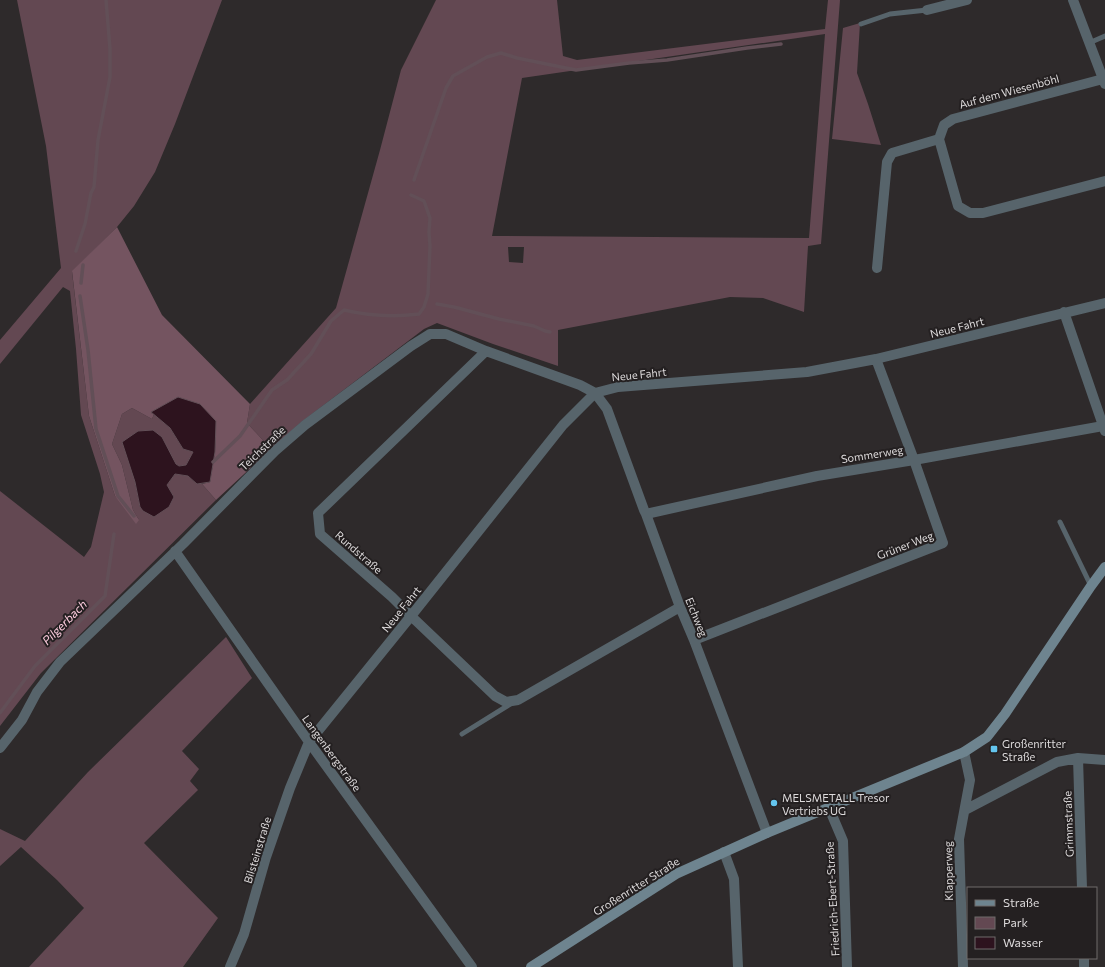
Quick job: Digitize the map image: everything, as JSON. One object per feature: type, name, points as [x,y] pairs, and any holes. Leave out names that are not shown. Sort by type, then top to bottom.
[{"type":"main road","name":"Großenritter Straße","points":[[531,967],[676,874],[767,833],[964,752],[987,737],[1005,714],[1105,567]]},
{"type":"street","points":[[927,10],[954,2],[967,0]]},
{"type":"street","points":[[1073,0],[1104,82]]},
{"type":"street","name":"Auf dem Wiesenböhl","points":[[940,139],[944,125],[953,119],[1104,82]]},
{"type":"street","points":[[877,268],[887,162],[892,153],[940,139],[958,206],[970,213],[983,214],[1105,181]]},
{"type":"street","name":"Neue Fahrt","points":[[309,742],[564,425],[595,393],[618,387],[807,372],[876,359],[1105,303]]},
{"type":"street","name":"Sommerweg","points":[[646,514],[817,476],[1104,429],[1064,312]]},
{"type":"street","name":"Teichstraße","points":[[0,748],[22,720],[38,692],[60,662],[174,552],[275,451],[305,425],[411,346],[430,334],[446,334],[486,351],[580,385],[595,393],[607,409]]},
{"type":"street","name":"Rundstraße","points":[[486,351],[318,513],[320,534],[392,597],[494,696],[506,702],[518,700]]},
{"type":"street","name":"Grüner Weg","points":[[694,640],[943,544],[914,460],[876,359]]},
{"type":"street","name":"Eichweg","points":[[607,409],[680,607],[694,640],[767,833]]},
{"type":"street","name":"Langenbergstraße","points":[[174,552],[472,967]]},
{"type":"street","points":[[518,700],[680,607]]},
{"type":"street","name":"Bilsteinstraße","points":[[230,967],[244,934],[266,857],[287,794],[309,742]]},
{"type":"street","name":"Klapperweg","points":[[963,967],[959,839],[970,780],[964,752]]},
{"type":"street","points":[[965,810],[1057,762],[1078,758],[1105,760]]},
{"type":"street","name":"Grimmstraße","points":[[1078,758],[1082,887]]},
{"type":"street","name":"Friedrich-Ebert-Straße","points":[[829,808],[843,841],[847,967]]},
{"type":"street","points":[[724,852],[734,878],[738,967]]},
{"type":"lane","points":[[861,24],[890,14],[927,10]]},
{"type":"lane","points":[[1089,43],[1105,36]]},
{"type":"lane","points":[[1060,522],[1091,586]]},
{"type":"lane","points":[[462,734],[518,700]]},
{"type":"green space","points":[[17,0],[222,0],[175,124],[155,172],[134,206],[117,227],[72,272],[89,416],[115,496],[139,520],[133,510],[122,465],[112,444],[122,414],[132,408],[152,419],[154,414],[170,428],[183,449],[193,452],[186,465],[179,466],[176,464],[135,482],[140,507],[174,497],[167,485],[175,474],[188,476],[197,484],[202,484],[216,500],[41,673],[0,726],[0,491],[84,557],[91,547],[104,492],[100,474],[81,415],[70,291],[63,287],[0,364],[0,340],[61,268],[46,146]]},
{"type":"green space","points":[[436,0],[557,0],[563,56],[577,60],[825,29],[828,0],[840,0],[821,244],[808,246],[804,312],[763,298],[730,297],[558,330],[558,366],[437,323],[424,329],[300,423],[271,449],[247,423],[250,404],[336,308],[401,70]],"holes":[[[825,34],[809,238],[492,236],[522,78]],[[508,247],[524,247],[523,263],[509,262]]]},
{"type":"green space","points":[[860,23],[857,73],[881,145],[832,139],[843,28]]},
{"type":"green space","points":[[226,637],[252,678],[182,751],[199,769],[190,781],[198,790],[144,843],[218,918],[183,967],[29,967],[84,908],[57,880],[21,847],[0,866],[0,829],[25,841],[88,772]]},
{"type":"shaded area","points":[[117,227],[162,315],[250,404],[247,423],[271,449],[216,500],[202,484],[210,482],[215,452],[216,421],[151,413],[154,414],[152,419],[132,408],[122,414],[112,444],[122,465],[133,510],[139,520],[136,524],[115,496],[89,416],[72,271]]},
{"type":"water","points":[[178,397],[200,404],[216,421],[215,452],[210,482],[197,484],[188,476],[175,474],[167,485],[174,497],[169,507],[154,517],[143,511],[140,507],[135,482],[122,442],[138,431],[153,430],[162,437],[176,464],[179,466],[186,465],[193,452],[183,449],[170,428],[151,412]]},
{"type":"waterway","points":[[76,251],[85,224],[91,193],[94,187],[98,140],[110,77],[110,49],[106,0]]},
{"type":"waterway","points":[[414,180],[446,88],[453,76],[487,57],[501,53],[517,58],[576,70],[667,60],[781,44]]},
{"type":"waterway","points":[[213,462],[240,436],[272,390],[287,380],[311,354],[331,321],[344,310],[363,314],[419,314],[424,307],[428,294],[430,218],[424,201],[411,195]]},
{"type":"waterway","points":[[81,283],[83,265]]},
{"type":"waterway","points":[[80,296],[88,350],[96,429],[118,496],[134,516]]},
{"type":"waterway","points":[[437,304],[534,326],[550,332]]},
{"type":"waterway","name":"Pilgerbach","points":[[0,713],[35,666],[105,596],[114,534]]},
{"type":"place","name":"Großenritter Straße","points":[[994,749]]},
{"type":"place","name":"MELSMETALL Tresor Vertriebs UG","points":[[774,803]]}]
